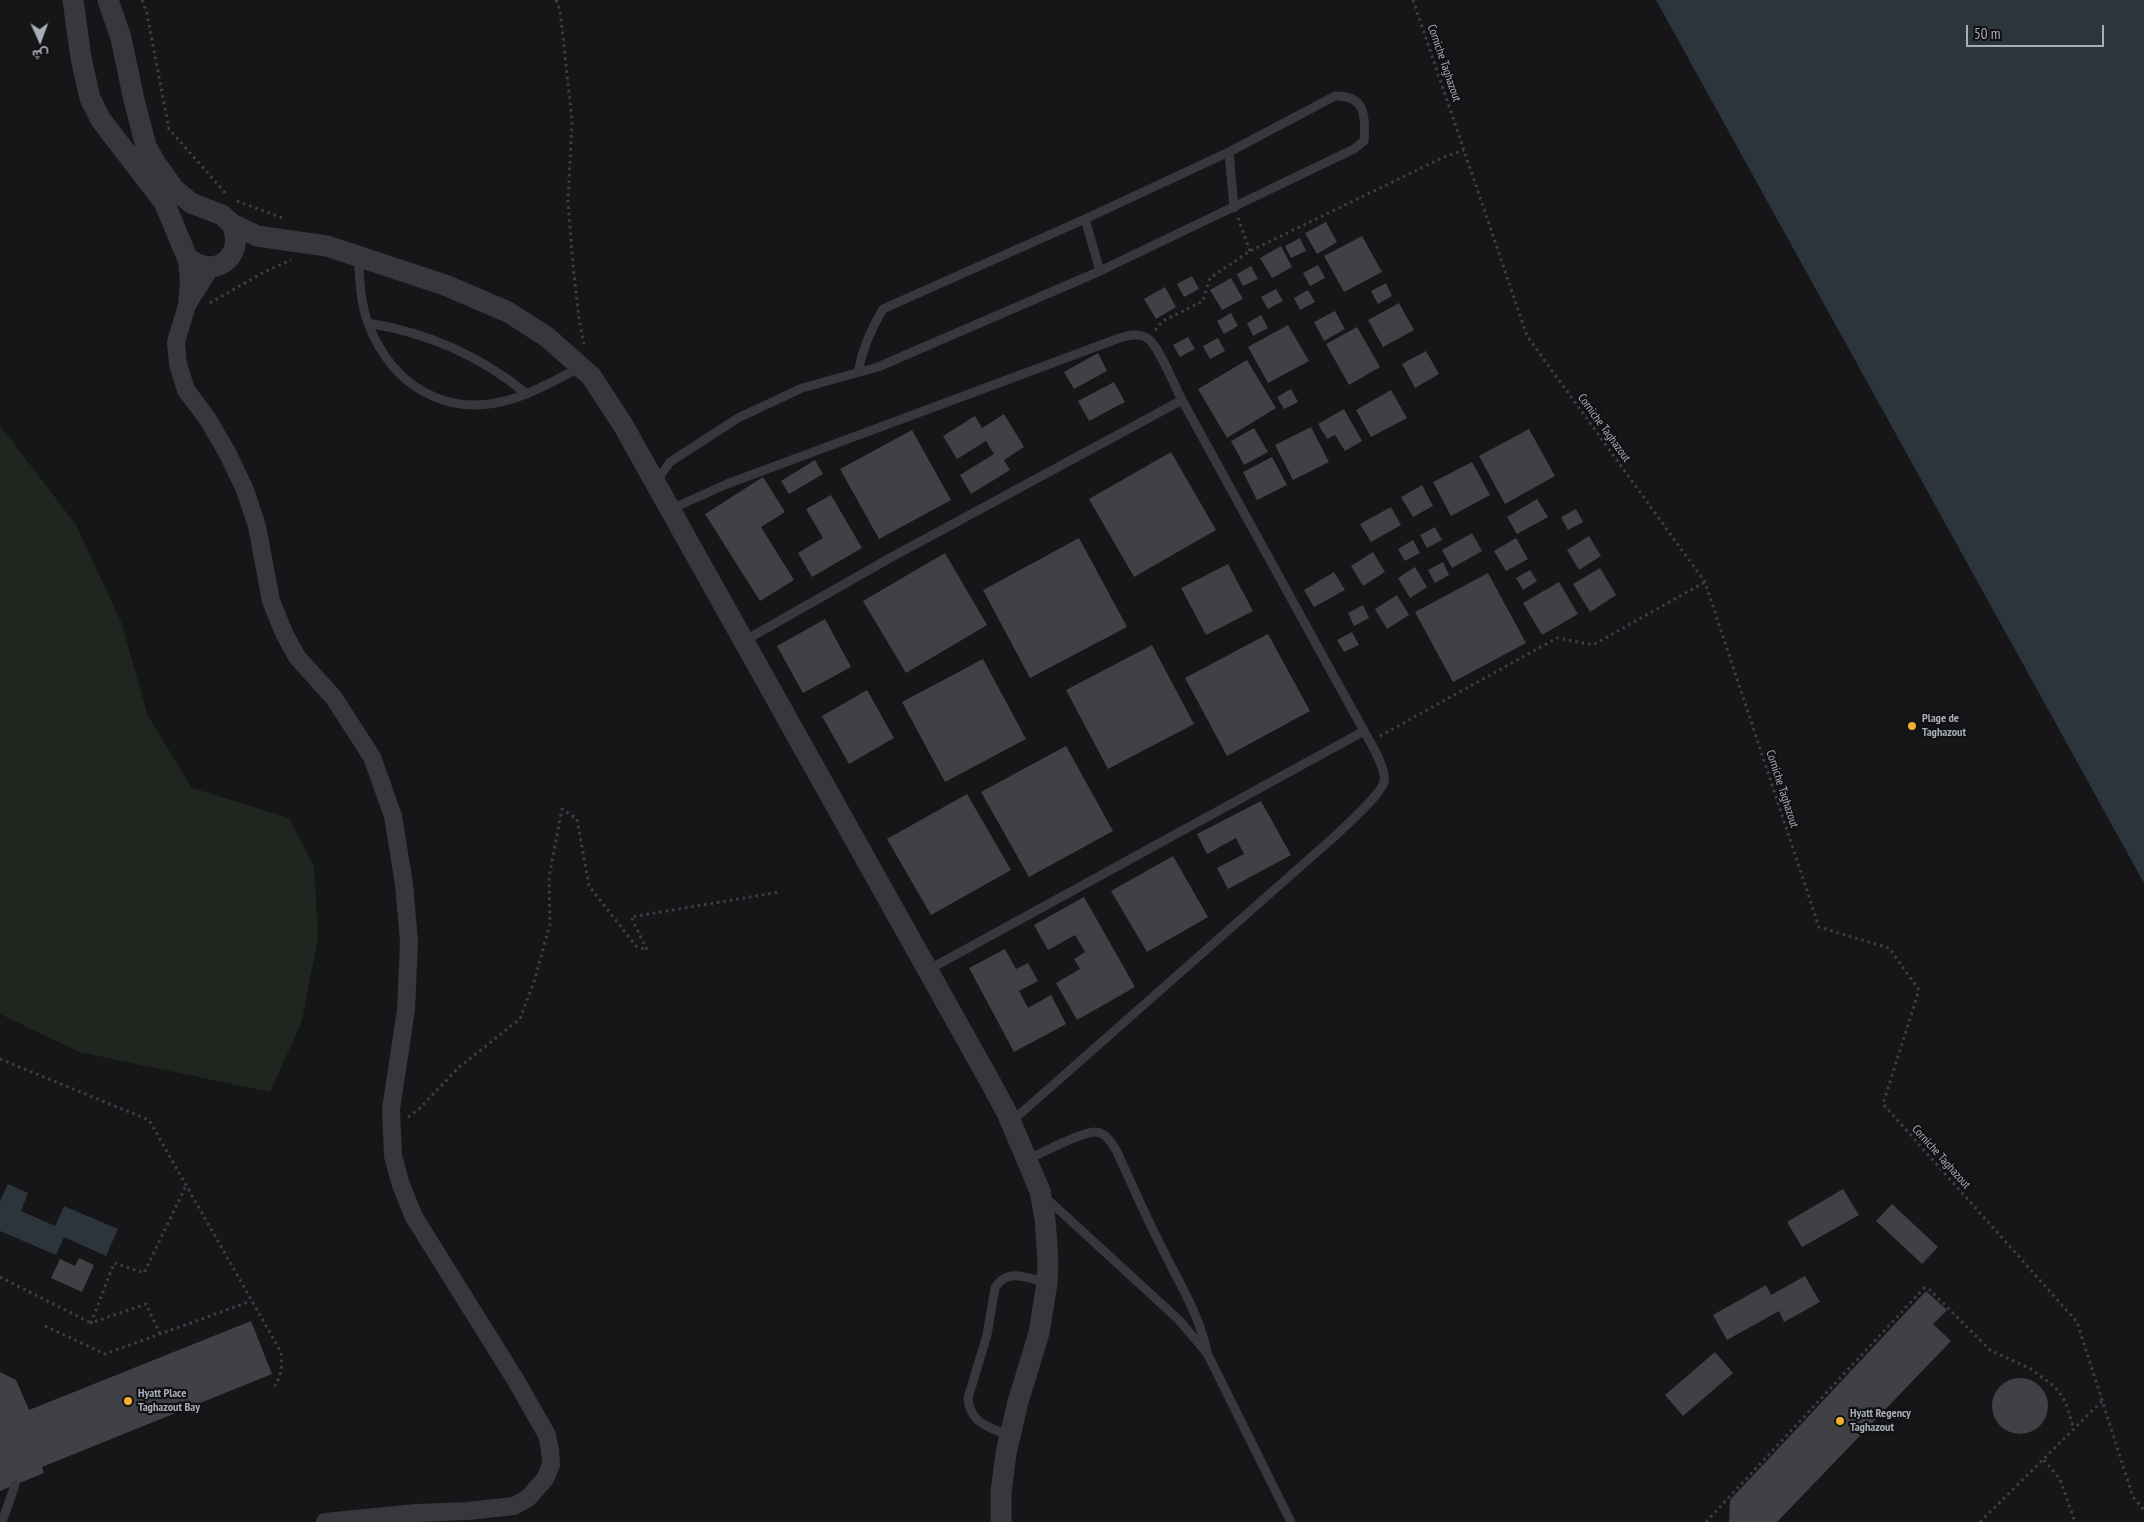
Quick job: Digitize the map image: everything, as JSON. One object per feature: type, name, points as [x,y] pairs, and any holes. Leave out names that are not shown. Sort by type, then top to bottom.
[{"type":"street","points":[[73,0],[81,58],[90,98],[101,120],[164,202],[184,249],[194,263],[211,267],[224,263],[234,253],[257,247],[327,246]]},
{"type":"street","points":[[108,0],[121,38],[146,146],[174,189],[191,203],[256,236],[327,246],[445,285],[508,312],[547,337],[586,372],[623,425],[992,1085],[1028,1159],[1040,1191],[1045,1220],[1047,1283],[1039,1333],[1018,1402],[1010,1436],[1001,1493],[1001,1522]]},
{"type":"street","points":[[234,253],[236,240],[224,219],[206,212],[190,218],[182,232],[189,283],[187,305],[176,342],[178,364],[186,390],[220,440],[245,490],[257,526],[271,601],[297,657],[334,698],[372,757],[393,816],[404,884],[409,942],[406,1010],[391,1109],[394,1156],[401,1185],[414,1217],[515,1379],[547,1435],[550,1450],[550,1465],[545,1479],[528,1498],[514,1506],[326,1522]]},
{"type":"street","points":[[187,305],[211,267]]},
{"type":"lane","points":[[656,483],[670,462],[738,418],[802,388],[878,367],[1100,271],[1354,149],[1364,141],[1364,112],[1357,102],[1348,96],[1335,96],[1229,152],[1085,219],[883,309],[874,325],[860,361],[858,372]]},
{"type":"lane","points":[[1229,152],[1234,208]]},
{"type":"lane","points":[[1085,219],[1100,271]]},
{"type":"lane","points":[[358,256],[360,290],[368,322],[382,352],[413,386],[438,400],[465,405],[497,403],[586,372]]},
{"type":"lane","points":[[368,322],[417,333],[449,345],[486,364],[527,394]]},
{"type":"lane","points":[[671,509],[727,484],[1116,339],[1136,335],[1148,338],[1157,350],[1182,400],[1370,742],[1382,769],[1384,782],[1379,792],[1334,837],[1011,1122]]},
{"type":"lane","points":[[743,641],[890,558],[1182,400]]},
{"type":"lane","points":[[928,970],[1364,731]]},
{"type":"lane","points":[[1028,1159],[1086,1134],[1097,1132],[1105,1135],[1116,1150],[1194,1312],[1203,1332],[1208,1353],[1291,1522]]},
{"type":"lane","points":[[1040,1191],[1179,1320],[1208,1353]]},
{"type":"lane","points":[[1010,1436],[982,1423],[974,1417],[969,1408],[968,1398],[982,1353],[995,1288],[998,1282],[1003,1278],[1016,1275],[1047,1283]]},
{"type":"lane","points":[[2,1522],[15,1485]]},
{"type":"path","points":[[142,0],[147,14],[169,128],[230,198],[289,220]]},
{"type":"path","points":[[556,0],[560,10],[572,120],[568,202],[573,265],[586,372]]},
{"type":"path","name":"Corniche Taghazout","points":[[1413,0],[1527,336],[1705,582],[1819,927],[1889,948],[1919,990],[1883,1104],[2076,1322],[2133,1497],[2144,1510]]},
{"type":"path","points":[[1148,338],[1163,321],[1203,301],[1210,278],[1250,251],[1442,158],[1464,150]]},
{"type":"path","points":[[1234,208],[1250,251]]},
{"type":"path","points":[[208,304],[264,272],[297,257],[301,246]]},
{"type":"path","points":[[1370,742],[1557,638],[1593,645],[1705,582]]},
{"type":"path","points":[[392,1130],[420,1108],[458,1068],[520,1019],[534,982],[550,924],[549,876],[562,809],[577,819],[588,886],[636,946],[646,950],[631,917],[780,892]]},
{"type":"path","points":[[0,1059],[149,1120],[281,1352],[283,1366],[280,1378],[275,1386]]},
{"type":"path","points":[[91,1323],[114,1263],[144,1273],[186,1186]]},
{"type":"path","points":[[0,1277],[91,1323],[146,1304],[160,1334]]},
{"type":"path","points":[[1706,1522],[1924,1288],[1929,1289],[1990,1350],[2031,1369],[2055,1387],[2065,1401],[2074,1429]]},
{"type":"path","points":[[45,1326],[105,1354],[251,1301]]},
{"type":"path","points":[[1980,1522],[2102,1401]]},
{"type":"path","points":[[2044,1460],[2060,1479],[2076,1522]]},
{"type":"shaded area","points":[[1656,0],[2144,0],[2144,883]]},
{"type":"shaded area","points":[[0,427],[76,525],[121,622],[148,716],[192,788],[289,818],[314,866],[318,937],[302,1021],[270,1092],[79,1052],[0,1014]]},
{"type":"shaded area","points":[[8,1184],[28,1193],[21,1211],[55,1226],[64,1206],[118,1229],[106,1256],[64,1237],[56,1255],[0,1231],[0,1201]]},
{"type":"building","points":[[1326,222],[1337,242],[1317,254],[1305,233]]},
{"type":"building","points":[[1362,236],[1382,272],[1344,292],[1324,256]]},
{"type":"building","points":[[1300,238],[1306,251],[1291,258],[1285,246]]},
{"type":"building","points":[[1281,246],[1292,267],[1272,278],[1260,258]]},
{"type":"building","points":[[1318,265],[1325,278],[1310,286],[1303,273]]},
{"type":"building","points":[[1251,266],[1258,279],[1243,286],[1237,274]]},
{"type":"building","points":[[1192,276],[1199,289],[1184,297],[1177,284]]},
{"type":"building","points":[[1231,278],[1243,299],[1222,310],[1210,290]]},
{"type":"building","points":[[1386,283],[1392,296],[1378,304],[1371,291]]},
{"type":"building","points":[[1165,287],[1176,307],[1156,319],[1144,299]]},
{"type":"building","points":[[1276,289],[1283,301],[1268,309],[1261,297]]},
{"type":"building","points":[[1308,290],[1315,302],[1300,310],[1294,298]]},
{"type":"building","points":[[1399,303],[1414,330],[1383,347],[1368,320]]},
{"type":"building","points":[[1335,311],[1345,329],[1324,341],[1314,322]]},
{"type":"building","points":[[1231,313],[1238,326],[1224,334],[1217,321]]},
{"type":"building","points":[[1261,315],[1268,328],[1253,336],[1247,323]]},
{"type":"building","points":[[1288,325],[1309,361],[1268,383],[1248,347]]},
{"type":"building","points":[[1357,327],[1380,367],[1349,385],[1326,344]]},
{"type":"building","points":[[1188,337],[1195,349],[1180,357],[1173,345]]},
{"type":"building","points":[[1218,338],[1225,351],[1210,359],[1203,346]]},
{"type":"building","points":[[1426,351],[1439,374],[1415,388],[1402,364]]},
{"type":"building","points":[[1098,353],[1107,371],[1074,389],[1064,372]]},
{"type":"building","points":[[1247,360],[1276,408],[1227,438],[1198,389]]},
{"type":"building","points":[[1114,382],[1125,402],[1089,421],[1078,401]]},
{"type":"building","points":[[1291,389],[1298,402],[1284,409],[1277,397]]},
{"type":"building","points":[[1391,390],[1407,418],[1371,437],[1356,410]]},
{"type":"building","points":[[1344,409],[1362,441],[1345,451],[1335,435],[1327,439],[1318,424]]},
{"type":"building","points":[[1004,414],[1024,447],[1004,460],[1010,470],[971,494],[960,475],[994,454],[986,441],[957,459],[943,436],[975,416],[982,428]]},
{"type":"building","points":[[1311,427],[1329,462],[1293,480],[1275,445]]},
{"type":"building","points":[[1254,428],[1268,452],[1244,465],[1231,441]]},
{"type":"building","points":[[1529,429],[1555,476],[1505,504],[1479,456]]},
{"type":"building","points":[[912,430],[951,500],[879,539],[840,469]]},
{"type":"building","points":[[1171,452],[1216,530],[1134,577],[1089,499]]},
{"type":"building","points":[[1272,457],[1287,485],[1257,500],[1243,472]]},
{"type":"building","points":[[815,460],[823,474],[789,494],[781,481]]},
{"type":"building","points":[[1472,462],[1490,495],[1451,516],[1433,482]]},
{"type":"building","points":[[763,477],[785,512],[761,527],[794,580],[760,601],[705,514]]},
{"type":"building","points":[[1422,485],[1433,506],[1413,517],[1401,497]]},
{"type":"building","points":[[831,495],[862,548],[812,577],[798,553],[823,538],[806,509]]},
{"type":"building","points":[[1537,499],[1548,517],[1517,534],[1507,517]]},
{"type":"building","points":[[1391,507],[1401,525],[1371,542],[1360,524]]},
{"type":"building","points":[[1576,509],[1583,522],[1568,530],[1561,517]]},
{"type":"building","points":[[1435,527],[1442,540],[1427,548],[1420,535]]},
{"type":"building","points":[[1472,533],[1482,551],[1452,568],[1442,550]]},
{"type":"building","points":[[1589,536],[1601,556],[1579,570],[1567,550]]},
{"type":"building","points":[[1079,538],[1127,627],[1030,678],[983,590]]},
{"type":"building","points":[[1516,538],[1528,559],[1506,571],[1494,551]]},
{"type":"building","points":[[1413,540],[1420,553],[1405,561],[1398,549]]},
{"type":"building","points":[[1373,552],[1385,572],[1363,586],[1351,566]]},
{"type":"building","points":[[945,553],[987,625],[906,673],[863,601]]},
{"type":"building","points":[[1443,562],[1449,575],[1435,583],[1428,570]]},
{"type":"building","points":[[1228,564],[1253,611],[1206,635],[1181,588]]},
{"type":"building","points":[[1415,567],[1427,587],[1410,598],[1398,578]]},
{"type":"building","points":[[1600,568],[1616,595],[1590,612],[1573,584]]},
{"type":"building","points":[[1530,570],[1537,581],[1523,590],[1516,578]]},
{"type":"building","points":[[1334,572],[1345,590],[1314,607],[1304,590]]},
{"type":"building","points":[[1488,573],[1526,643],[1453,682],[1415,612]]},
{"type":"building","points":[[1559,582],[1578,614],[1542,635],[1523,603]]},
{"type":"building","points":[[1397,595],[1409,615],[1387,629],[1375,609]]},
{"type":"building","points":[[1363,605],[1369,618],[1354,626],[1348,613]]},
{"type":"building","points":[[825,619],[851,667],[803,693],[777,646]]},
{"type":"building","points":[[1352,632],[1359,645],[1344,652],[1337,640]]},
{"type":"building","points":[[1268,634],[1310,711],[1227,756],[1185,678]]},
{"type":"building","points":[[1152,645],[1194,724],[1108,769],[1066,690]]},
{"type":"building","points":[[983,659],[1026,739],[945,782],[902,702]]},
{"type":"building","points":[[867,690],[894,738],[849,764],[822,716]]},
{"type":"building","points":[[1066,746],[1113,831],[1029,877],[981,792]]},
{"type":"building","points":[[967,794],[1011,870],[931,915],[887,839]]},
{"type":"building","points":[[1261,801],[1291,855],[1228,889],[1217,868],[1244,854],[1236,838],[1207,854],[1197,834]]},
{"type":"building","points":[[1173,856],[1208,917],[1147,952],[1111,891]]},
{"type":"building","points":[[1084,897],[1135,987],[1077,1020],[1056,983],[1080,969],[1074,959],[1085,952],[1075,935],[1048,950],[1034,925]]},
{"type":"building","points":[[1005,949],[1016,969],[1028,963],[1038,981],[1019,991],[1028,1008],[1051,995],[1066,1024],[1014,1052],[969,968]]},
{"type":"building","points":[[1843,1189],[1859,1215],[1802,1247],[1787,1222]]},
{"type":"building","points":[[1892,1204],[1938,1247],[1922,1264],[1876,1221]]},
{"type":"building","points":[[79,1258],[94,1265],[82,1292],[51,1278],[60,1259],[75,1266]]},
{"type":"building","points":[[1805,1276],[1820,1302],[1784,1322],[1779,1311],[1727,1340],[1713,1315],[1766,1285],[1771,1295]]},
{"type":"building","name":"Hyatt Regency Taghazout","points":[[1926,1291],[1947,1310],[1933,1324],[1951,1341],[1777,1522],[1729,1522],[1730,1500]]},
{"type":"building","name":"Hyatt Place Taghazout Bay","points":[[251,1321],[272,1374],[42,1467],[44,1473],[0,1491],[0,1372],[16,1380],[29,1410]]},
{"type":"building","points":[[1715,1352],[1733,1373],[1683,1416],[1665,1395]]},
{"type":"building","points":[[2015,1378],[2025,1378],[2040,1386],[2046,1395],[2048,1406],[2046,1417],[2040,1426],[2025,1434],[2015,1434],[2004,1429],[1997,1422],[1992,1411],[1992,1401],[1997,1390],[2004,1383]]},
{"type":"place","name":"Plage de Taghazout","points":[[1912,726]]},
{"type":"place","name":"Hyatt Place Taghazout Bay","points":[[128,1401]]},
{"type":"place","name":"Hyatt Regency Taghazout","points":[[1840,1421]]}]
